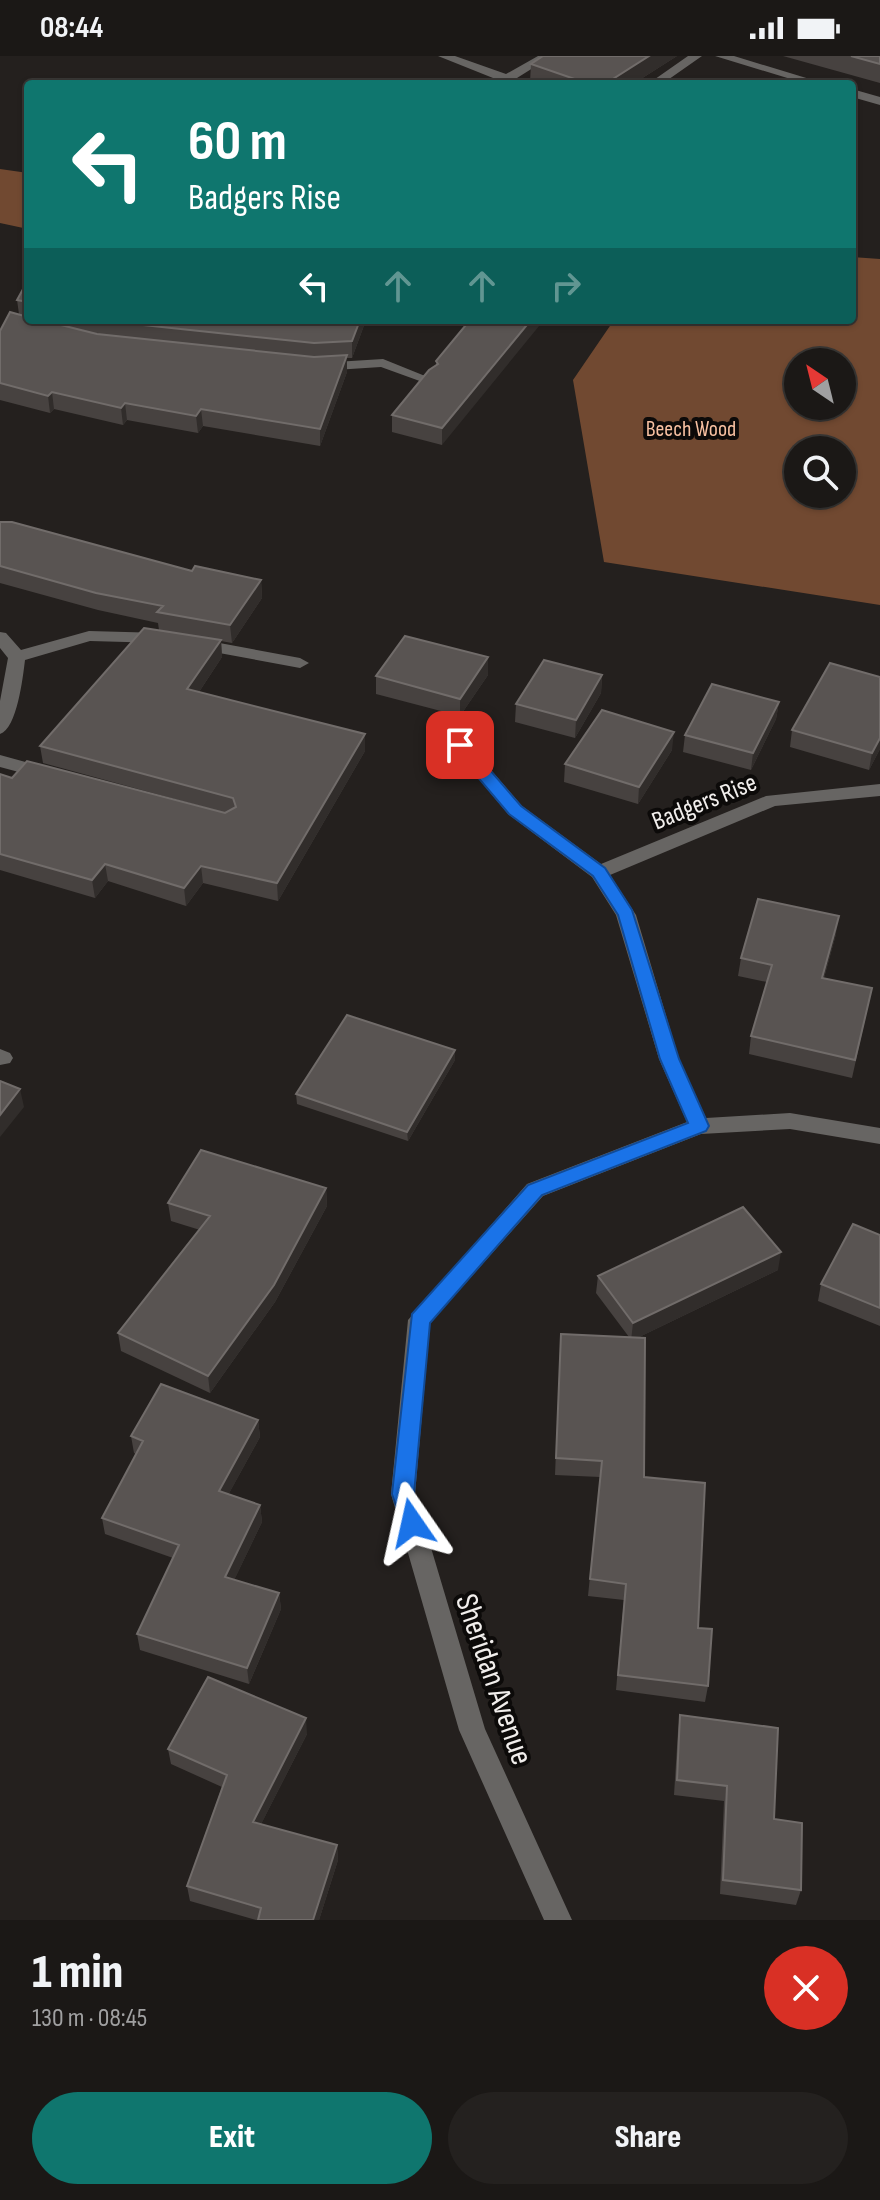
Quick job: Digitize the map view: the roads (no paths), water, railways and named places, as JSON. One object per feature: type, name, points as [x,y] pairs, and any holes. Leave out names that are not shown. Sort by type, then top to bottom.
[{"type":"street","points":[[444,56],[510,80]]},
{"type":"street","points":[[507,79],[546,56]]},
{"type":"street","points":[[660,80],[696,56]]},
{"type":"street","points":[[721,56],[806,80]]},
{"type":"street","points":[[856,94],[880,101]]},
{"type":"street","points":[[300,366],[383,363],[428,380]]},
{"type":"street","points":[[17,657],[89,636],[104,636],[163,638],[300,663]]},
{"type":"street","points":[[0,637],[17,657],[13,688],[0,728]]},
{"type":"street","points":[[460,745],[515,810],[599,872],[626,915],[669,1059],[699,1126]]},
{"type":"street","points":[[0,761],[61,777]]},
{"type":"street","name":"Badgers Rise","points":[[599,872],[772,800],[880,790]]},
{"type":"street","name":"Sheridan Avenue","points":[[558,1920],[472,1730],[403,1494],[419,1320],[535,1190],[699,1126],[790,1121],[880,1136]]},
{"type":"park label","name":"Beech Wood","points":[[691,428]]}]
